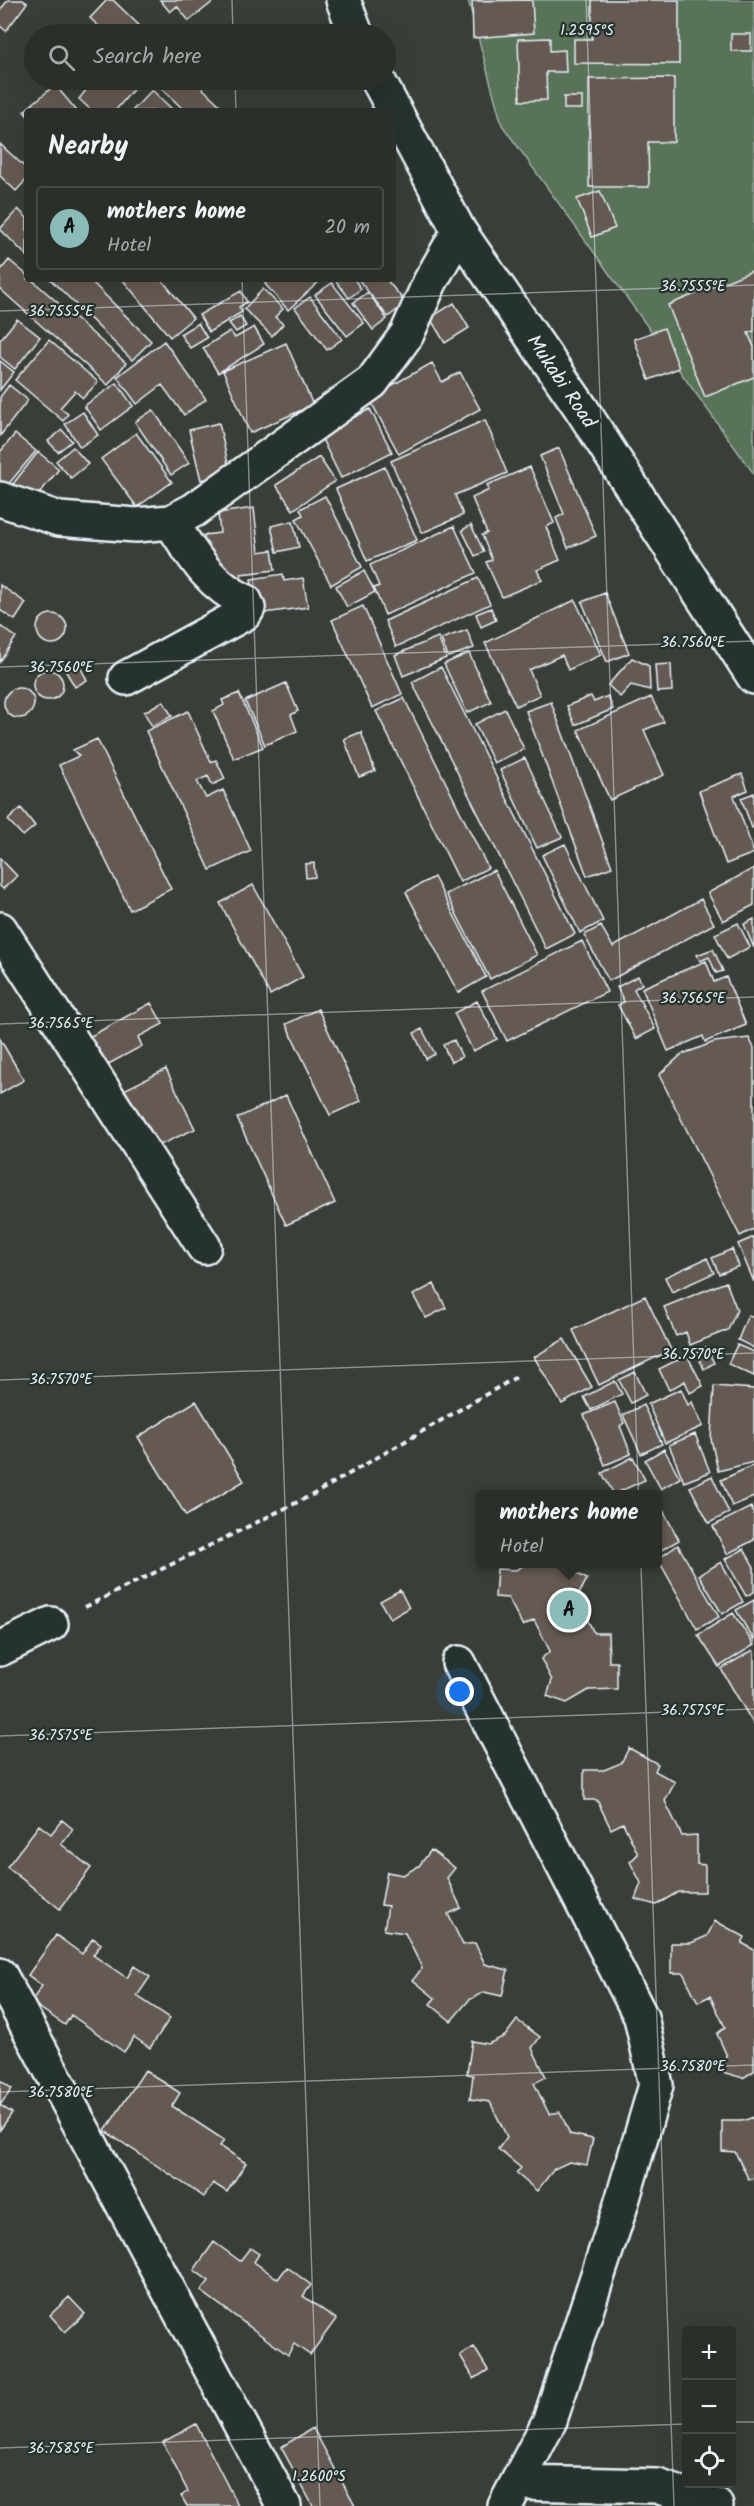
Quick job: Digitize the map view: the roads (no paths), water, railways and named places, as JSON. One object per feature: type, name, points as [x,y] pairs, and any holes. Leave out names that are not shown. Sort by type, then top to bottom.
[{"type":"street","points":[[343,0],[352,24]]},
{"type":"street","name":"Mukabi Road","points":[[383,90],[393,108]]},
{"type":"street","name":"Mukabi Road","points":[[396,114],[459,231],[580,408],[754,674]]},
{"type":"street","points":[[0,499],[59,519],[136,525],[171,522],[194,510],[372,382],[407,334],[430,282],[459,231]]},
{"type":"street","points":[[126,678],[245,613],[248,608],[245,600],[228,593],[199,567],[171,522]]},
{"type":"street","points":[[0,929],[204,1247]]},
{"type":"street","points":[[0,1649],[51,1624]]},
{"type":"street","points":[[459,1663],[641,2018],[656,2085],[620,2208],[550,2420],[511,2495]]},
{"type":"street","points":[[0,1974],[284,2506]]},
{"type":"street","points":[[511,2495],[657,2486],[716,2506]]},
{"type":"place","name":"mothers home","points":[[569,1610]]}]
